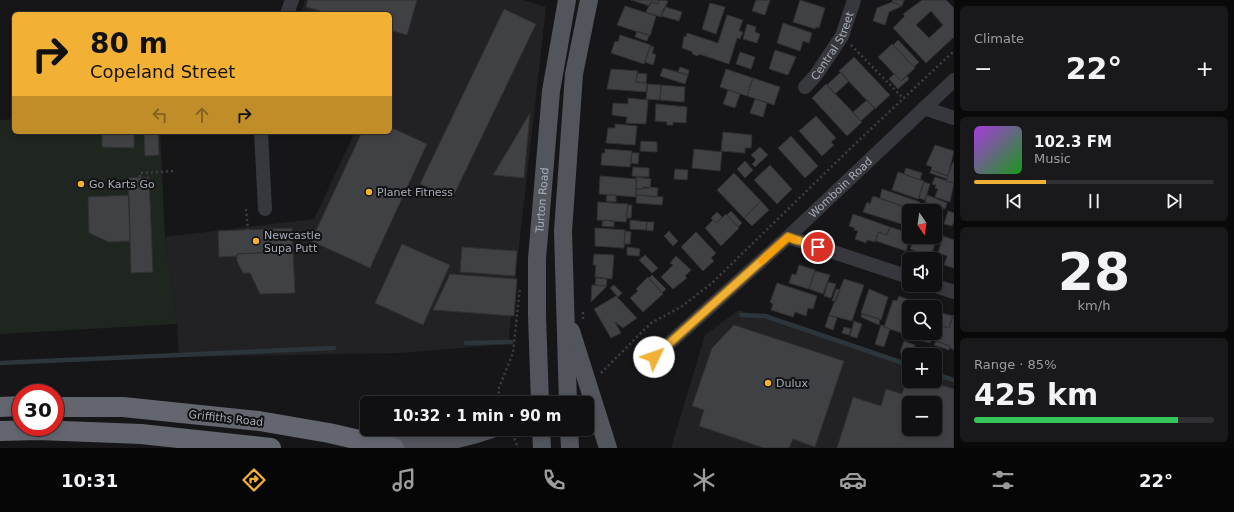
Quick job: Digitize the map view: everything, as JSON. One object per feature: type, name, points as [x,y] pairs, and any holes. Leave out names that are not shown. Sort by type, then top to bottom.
[{"type":"highway","points":[[0,407],[12,406]]},
{"type":"highway","name":"Griffiths Road","points":[[64,407],[123,407],[259,421],[394,448]]},
{"type":"highway","points":[[0,431],[38,430],[141,434],[271,448]]},
{"type":"main road","name":"Turton Road","points":[[539,396],[537,259],[551,91],[567,0]]},
{"type":"main road","name":"Turton Road","points":[[568,396],[564,310],[563,231],[572,89],[589,0]]},
{"type":"main road","points":[[564,310],[608,448]]},
{"type":"main road","points":[[367,442],[395,444],[436,443],[468,436]]},
{"type":"main road","points":[[541,436],[542,448]]},
{"type":"main road","points":[[569,436],[570,448]]},
{"type":"street","points":[[288,12],[292,0]]},
{"type":"street","name":"Central Street","points":[[805,87],[816,75],[842,36],[854,0]]},
{"type":"street","name":"Womboin Road","points":[[654,357],[788,237],[954,80]]},
{"type":"street","points":[[924,108],[954,118]]},
{"type":"street","points":[[261,134],[265,209]]},
{"type":"street","points":[[788,237],[902,275]]},
{"type":"street","points":[[942,288],[954,292]]},
{"type":"path","points":[[842,36],[904,98]]},
{"type":"path","points":[[603,380],[601,372],[651,324],[681,308],[712,282],[954,51]]},
{"type":"path","points":[[140,177],[140,173],[176,171]]},
{"type":"path","points":[[246,210],[248,230]]},
{"type":"path","points":[[514,436],[518,448]]},
{"type":"shaded area","points":[[305,0],[523,0],[546,7],[508,344],[400,353],[179,357],[177,324],[165,237],[314,219],[354,134],[392,134],[392,12],[302,12]]},
{"type":"shaded area","name":"Go Karts Go","points":[[12,119],[12,134],[160,134],[165,237],[177,324],[0,334],[0,120]]},
{"type":"shaded area","points":[[739,310],[902,361],[902,388],[942,388],[942,374],[954,378],[954,448],[671,448],[705,335]]},
{"type":"building","points":[[308,0],[417,0],[407,35],[392,31],[392,12],[325,12],[306,7]]},
{"type":"building","points":[[631,0],[659,0],[658,4],[651,2],[650,6]]},
{"type":"building","points":[[659,0],[668,1],[661,17],[646,12],[651,2],[658,4]]},
{"type":"building","points":[[756,0],[770,0],[765,15],[752,11]]},
{"type":"building","points":[[800,0],[825,8],[819,28],[816,27],[815,29],[793,22]]},
{"type":"building","points":[[893,0],[904,0],[902,6],[892,2]]},
{"type":"building","points":[[922,0],[946,0],[954,8],[954,37],[926,63],[893,28],[905,16],[903,14]],"holes":[[[931,11],[943,25],[929,38],[916,25]]]},
{"type":"building","points":[[892,2],[902,6],[889,12],[885,25],[873,21],[877,8]]},
{"type":"building","points":[[710,3],[725,7],[716,34],[702,29]]},
{"type":"building","points":[[625,6],[656,16],[650,36],[617,25]]},
{"type":"building","points":[[666,7],[682,12],[679,21],[661,16],[664,8]]},
{"type":"building","points":[[504,9],[536,24],[452,199],[420,184]]},
{"type":"building","points":[[727,15],[743,20],[739,31],[743,32],[740,39],[737,38],[729,64],[699,54],[698,56],[692,54],[693,52],[682,48],[684,36],[686,37],[687,33],[718,43]]},
{"type":"building","points":[[783,23],[812,33],[809,43],[803,41],[800,51],[777,43]]},
{"type":"building","points":[[747,24],[756,27],[755,32],[760,34],[757,43],[743,39]]},
{"type":"building","points":[[637,31],[649,35],[647,41],[635,37]]},
{"type":"building","points":[[620,35],[651,45],[644,64],[611,53],[615,41],[618,42]]},
{"type":"building","points":[[898,40],[919,62],[914,67],[893,45]]},
{"type":"building","points":[[892,44],[915,68],[901,81],[878,57]]},
{"type":"building","points":[[650,46],[654,47],[652,53],[656,55],[653,65],[645,62]]},
{"type":"building","points":[[775,50],[796,57],[788,75],[769,69]]},
{"type":"building","points":[[740,52],[755,57],[751,69],[736,64]]},
{"type":"building","points":[[854,57],[890,95],[875,109],[839,71]]},
{"type":"building","points":[[680,67],[689,70],[688,75],[678,72]]},
{"type":"building","points":[[663,68],[688,75],[685,84],[660,76]]},
{"type":"building","points":[[611,69],[638,71],[636,82],[647,83],[646,92],[607,89]]},
{"type":"building","points":[[726,69],[753,78],[747,96],[720,87]]},
{"type":"building","points":[[841,72],[849,81],[835,94],[827,85]]},
{"type":"building","points":[[637,73],[647,74],[646,83],[636,82]]},
{"type":"building","points":[[894,74],[901,81],[907,76],[909,79],[898,89],[889,79]]},
{"type":"building","points":[[753,78],[780,87],[774,105],[747,96]]},
{"type":"building","points":[[648,84],[661,85],[660,100],[646,99]]},
{"type":"building","points":[[826,84],[862,122],[847,136],[812,98]]},
{"type":"building","points":[[661,85],[685,87],[684,102],[660,100]]},
{"type":"building","points":[[728,90],[740,94],[735,108],[723,104]]},
{"type":"building","points":[[628,98],[648,100],[646,124],[626,123],[627,117],[612,115],[613,103],[628,104]]},
{"type":"building","points":[[755,99],[767,103],[763,117],[750,113]]},
{"type":"building","points":[[867,100],[875,108],[861,121],[853,112]]},
{"type":"building","points":[[656,104],[687,107],[686,123],[673,122],[673,125],[667,125],[667,122],[655,121]]},
{"type":"building","points":[[530,113],[524,178],[493,175]]},
{"type":"building","points":[[816,116],[836,138],[831,142],[834,145],[822,156],[799,131]]},
{"type":"building","points":[[615,124],[637,126],[635,145],[606,143],[608,128],[615,128]]},
{"type":"building","name":"Planet Fitness","points":[[392,128],[427,144],[370,268],[311,241],[361,134],[392,134]]},
{"type":"building","points":[[723,132],[752,135],[751,148],[745,148],[745,153],[721,151]]},
{"type":"building","points":[[102,134],[134,134],[134,148],[102,147]]},
{"type":"building","points":[[144,134],[158,134],[159,155],[145,156]]},
{"type":"building","points":[[791,136],[818,166],[805,178],[778,148]]},
{"type":"building","points":[[641,141],[657,142],[657,152],[640,151]]},
{"type":"building","points":[[935,145],[954,151],[948,176],[931,170],[932,167],[926,165]]},
{"type":"building","points":[[760,147],[768,155],[755,167],[752,164],[756,160],[751,155]]},
{"type":"building","points":[[605,149],[632,151],[630,167],[601,165],[602,153],[605,153]]},
{"type":"building","points":[[694,149],[722,152],[720,171],[692,168]]},
{"type":"building","points":[[632,153],[639,153],[638,164],[631,163]]},
{"type":"building","points":[[745,161],[753,170],[745,178],[737,169]]},
{"type":"building","points":[[954,162],[954,183],[946,181]]},
{"type":"building","points":[[770,165],[792,189],[777,204],[754,180]]},
{"type":"building","points":[[633,167],[649,168],[649,177],[632,176]]},
{"type":"building","points":[[906,168],[922,173],[920,180],[904,174]]},
{"type":"building","points":[[675,169],[688,170],[687,180],[674,179]]},
{"type":"building","points":[[931,170],[948,176],[947,179],[930,173]]},
{"type":"building","points":[[898,172],[924,181],[918,199],[892,190]]},
{"type":"building","points":[[734,173],[761,201],[744,218],[717,190]]},
{"type":"building","points":[[600,176],[637,179],[636,197],[599,194]]},
{"type":"building","points":[[149,177],[153,272],[131,273],[128,178]]},
{"type":"building","points":[[636,177],[651,179],[650,188],[636,189]]},
{"type":"building","points":[[935,177],[954,183],[950,202],[935,197],[938,189],[935,188],[936,185],[932,184]]},
{"type":"building","points":[[924,182],[930,184],[925,200],[919,198]]},
{"type":"building","points":[[643,187],[658,188],[657,197],[636,195],[636,189],[643,189]]},
{"type":"building","points":[[882,189],[920,202],[919,204],[902,204],[902,206],[880,198]]},
{"type":"building","points":[[129,195],[130,241],[109,242],[89,233],[88,197]]},
{"type":"building","points":[[607,195],[616,195],[616,202],[606,201]]},
{"type":"building","points":[[637,195],[663,197],[662,205],[636,203]]},
{"type":"building","points":[[927,195],[947,203],[945,209],[942,208],[942,204],[931,204],[925,202]]},
{"type":"building","points":[[873,196],[902,206],[902,224],[863,212],[867,202],[870,204]]},
{"type":"building","points":[[761,201],[769,210],[752,226],[744,218]]},
{"type":"building","points":[[598,202],[628,204],[626,222],[597,220]]},
{"type":"building","points":[[628,205],[632,205],[631,218],[626,218]]},
{"type":"building","points":[[731,211],[742,223],[738,227],[727,215]]},
{"type":"building","points":[[948,211],[954,213],[954,224],[953,223],[952,226],[944,224]]},
{"type":"building","points":[[717,212],[722,217],[716,223],[711,218]]},
{"type":"building","points":[[726,214],[739,228],[721,246],[705,228],[713,220],[716,223]]},
{"type":"building","points":[[853,214],[890,227],[887,235],[878,232],[875,242],[867,240],[866,243],[855,239],[858,231],[849,226]]},
{"type":"building","points":[[603,220],[614,221],[614,227],[602,226]]},
{"type":"building","points":[[630,220],[647,222],[646,230],[630,229]]},
{"type":"building","points":[[647,222],[654,222],[653,231],[646,230]]},
{"type":"building","points":[[890,227],[902,231],[902,244],[908,244],[906,251],[876,241],[878,232],[887,235]]},
{"type":"building","name":"Newcastle Supa Putt","points":[[292,228],[293,251],[237,254],[237,256],[219,257],[218,231]]},
{"type":"building","points":[[595,228],[625,230],[624,248],[595,246]]},
{"type":"building","points":[[625,231],[631,232],[630,244],[624,244]]},
{"type":"building","points":[[669,231],[678,241],[673,246],[664,236]]},
{"type":"building","points":[[696,232],[716,253],[711,258],[714,261],[703,271],[681,247]]},
{"type":"building","points":[[943,236],[954,240],[954,268],[944,265],[947,256],[942,254],[942,252],[938,252],[941,244],[942,244]]},
{"type":"building","points":[[402,244],[450,265],[423,325],[375,303]]},
{"type":"building","points":[[912,244],[935,244],[932,252],[918,252],[910,249]]},
{"type":"building","points":[[462,247],[517,251],[515,276],[460,272]]},
{"type":"building","points":[[627,247],[640,249],[639,256],[627,255]]},
{"type":"building","points":[[293,251],[295,293],[260,294],[250,273],[243,273],[237,261],[237,254]]},
{"type":"building","points":[[594,254],[614,255],[612,279],[595,277],[596,265],[593,265]]},
{"type":"building","points":[[645,255],[658,268],[652,273],[639,260]]},
{"type":"building","points":[[676,256],[691,270],[685,276],[687,278],[673,289],[661,277],[673,265],[670,263]]},
{"type":"building","points":[[799,265],[815,270],[809,289],[789,283],[792,274],[796,275]]},
{"type":"building","points":[[815,271],[830,275],[823,294],[809,289]]},
{"type":"building","points":[[450,274],[517,279],[514,316],[433,310]]},
{"type":"building","points":[[652,275],[666,289],[662,293],[649,278]]},
{"type":"building","points":[[648,277],[663,294],[643,312],[630,298],[638,291],[636,289]]},
{"type":"building","points":[[596,278],[607,279],[606,286],[595,285]]},
{"type":"building","points":[[844,279],[864,285],[852,321],[829,315]]},
{"type":"building","points":[[828,282],[836,284],[831,298],[824,296]]},
{"type":"building","points":[[777,283],[817,296],[813,309],[808,308],[806,316],[795,312],[793,317],[771,310],[773,304],[770,302]]},
{"type":"building","points":[[592,285],[607,286],[591,302]]},
{"type":"building","points":[[614,285],[622,293],[618,297],[610,288]]},
{"type":"building","points":[[836,289],[840,290],[836,301],[832,301]]},
{"type":"building","points":[[869,289],[888,297],[881,320],[861,313]]},
{"type":"building","points":[[616,296],[637,318],[623,328],[615,322],[621,333],[611,338],[594,309]]},
{"type":"building","points":[[899,296],[909,300],[902,300],[902,333],[884,327],[893,300],[897,301]]},
{"type":"building","points":[[942,313],[953,316],[949,328],[942,326]]},
{"type":"building","points":[[862,314],[880,319],[879,325],[861,317]]},
{"type":"building","points":[[829,315],[837,318],[833,330],[825,327]]},
{"type":"building","points":[[953,315],[954,350],[950,348],[950,346],[936,341],[942,340],[942,325],[949,328]]},
{"type":"building","points":[[854,321],[862,324],[857,338],[850,336]]},
{"type":"building","name":"Dulux","points":[[734,325],[844,361],[815,447],[793,439],[789,448],[764,448],[699,426],[704,410],[692,406],[712,348]]},
{"type":"building","points":[[881,325],[890,329],[884,347],[875,344]]},
{"type":"building","points":[[844,327],[851,329],[849,335],[842,333]]},
{"type":"building","points":[[920,340],[931,340],[930,343]]},
{"type":"building","points":[[904,341],[915,345],[914,348],[902,348],[902,353],[900,353]]},
{"type":"building","points":[[936,341],[950,346],[949,350],[934,345]]},
{"type":"building","points":[[942,385],[954,389],[954,448],[837,448],[853,397],[881,406],[886,389],[902,394],[904,388],[942,388]]},
{"type":"waterway","points":[[741,315],[765,316],[902,363]]},
{"type":"waterway","points":[[466,343],[511,342]]},
{"type":"waterway","points":[[0,363],[334,348]]},
{"type":"waterway","points":[[942,376],[954,380]]},
{"type":"slow traffic","points":[[762,261],[788,237],[795,240]]},
{"type":"place","name":"Go Karts Go","points":[[81,184]]},
{"type":"place","name":"Planet Fitness","points":[[369,192]]},
{"type":"place","name":"Newcastle Supa Putt","points":[[256,241]]},
{"type":"place","name":"Dulux","points":[[768,383]]},
{"type":"route","points":[[654,357],[788,237],[818,247]]}]
